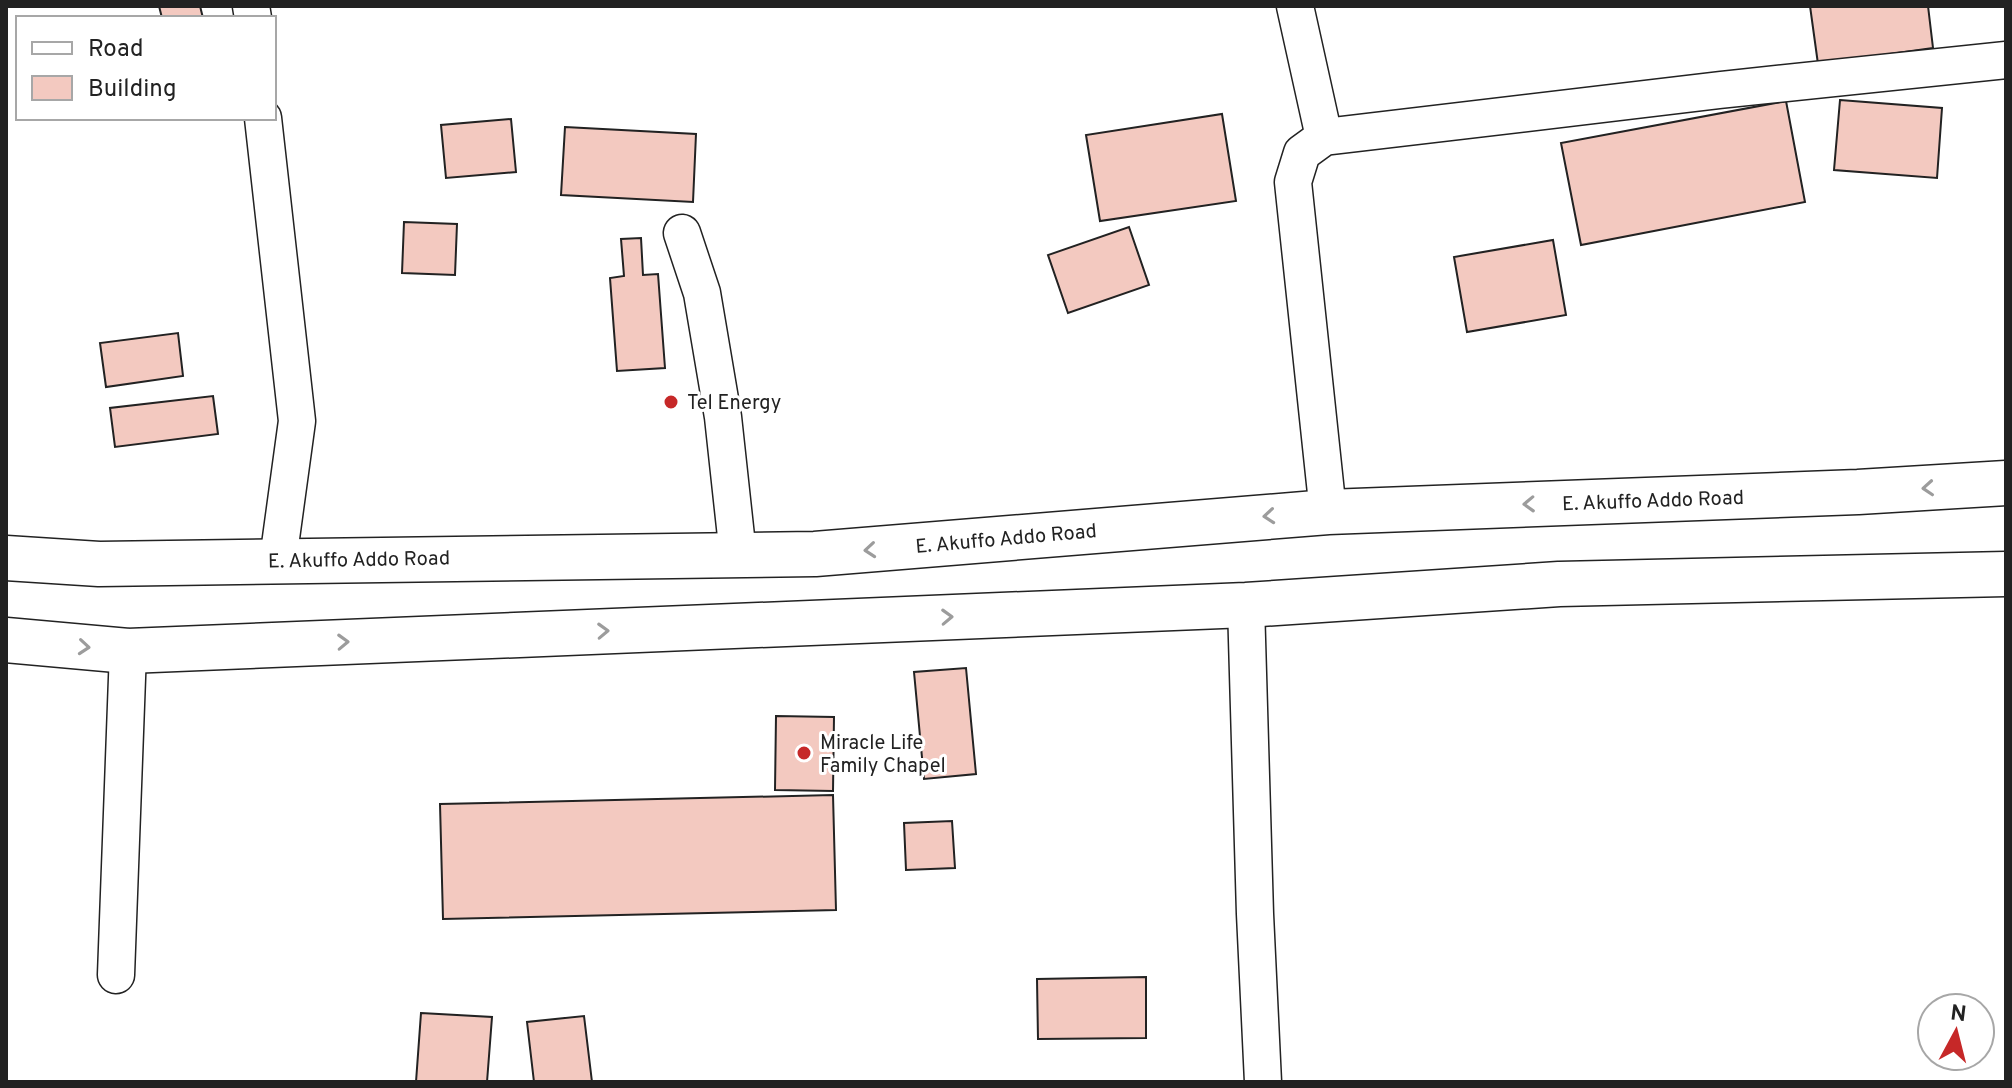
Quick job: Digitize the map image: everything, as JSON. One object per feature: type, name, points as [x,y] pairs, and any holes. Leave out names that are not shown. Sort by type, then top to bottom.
[{"type":"main road","name":"E. Akuffo Addo Road","points":[[6,558],[99,564],[815,554],[1328,512],[1858,492],[2006,483]]},
{"type":"main road","points":[[6,640],[128,651],[1246,605],[1559,584],[2006,574]]},
{"type":"street","points":[[1295,6],[1324,137]]},
{"type":"street","points":[[1328,512],[1293,182],[1302,153],[1324,137],[2006,60]]},
{"type":"street","points":[[263,120],[297,421],[278,560]]},
{"type":"street","points":[[682,233],[702,293],[718,386],[738,555]]},
{"type":"street","points":[[1246,605],[1263,1082]]},
{"type":"street","points":[[116,975],[128,651]]},
{"type":"building","points":[[159,6],[200,6],[202,16],[162,16]]},
{"type":"building","points":[[1810,6],[1928,6],[1933,48],[1818,64]]},
{"type":"building","points":[[1840,100],[1942,108],[1937,178],[1834,170]]},
{"type":"building","points":[[1786,101],[1805,202],[1581,245],[1561,143]]},
{"type":"building","points":[[1222,114],[1236,201],[1100,221],[1086,135]]},
{"type":"building","points":[[511,119],[516,172],[446,178],[441,125]]},
{"type":"building","points":[[565,127],[696,134],[693,202],[561,195]]},
{"type":"building","points":[[404,222],[457,224],[455,275],[402,273]]},
{"type":"building","points":[[1129,227],[1149,285],[1068,313],[1048,255]]},
{"type":"building","points":[[641,238],[643,275],[658,274],[665,368],[617,371],[610,278],[624,276],[621,239]]},
{"type":"building","points":[[1553,240],[1566,315],[1467,332],[1454,257]]},
{"type":"building","points":[[178,333],[183,376],[106,387],[100,343]]},
{"type":"building","points":[[213,396],[218,434],[115,447],[110,408]]},
{"type":"building","points":[[966,668],[976,774],[924,779],[914,672]]},
{"type":"building","name":"Miracle Life Family Chapel","points":[[776,716],[834,717],[833,791],[775,790]]},
{"type":"building","points":[[833,795],[836,910],[443,919],[440,804]]},
{"type":"building","points":[[952,821],[955,868],[906,870],[904,823]]},
{"type":"building","points":[[1146,977],[1146,1038],[1038,1039],[1037,979]]},
{"type":"building","points":[[421,1013],[492,1017],[487,1082],[416,1082]]},
{"type":"building","points":[[584,1016],[592,1082],[534,1082],[527,1022]]},
{"type":"place","name":"Tel Energy","points":[[671,402]]},
{"type":"place","name":"Miracle Life Family Chapel","points":[[804,753]]}]
